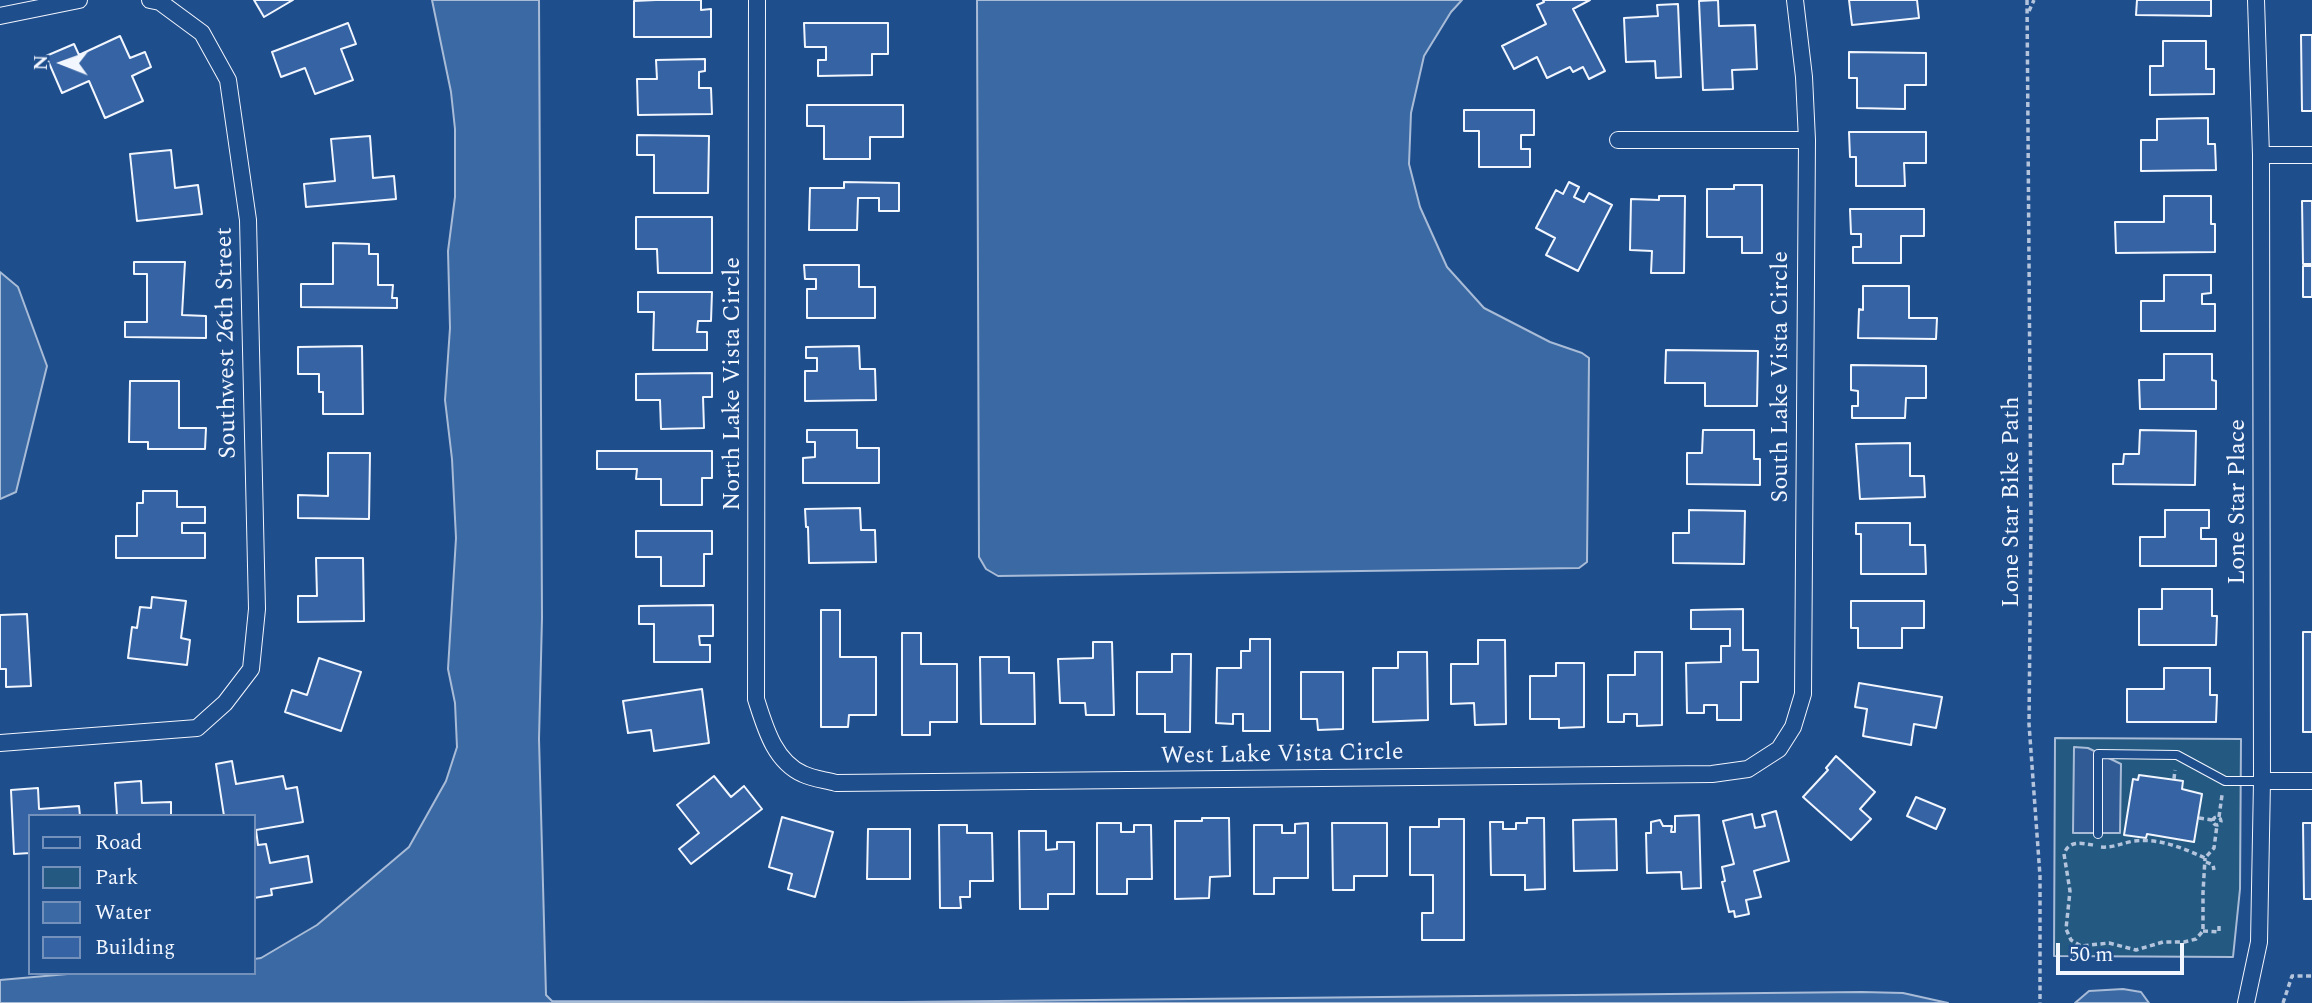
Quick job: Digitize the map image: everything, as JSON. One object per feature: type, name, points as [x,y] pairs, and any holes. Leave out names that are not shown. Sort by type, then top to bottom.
[{"type":"street","points":[[0,16],[79,0]]},
{"type":"street","name":"North Lake Vista Circle","points":[[757,0],[756,699],[768,738],[785,761]]},
{"type":"street","name":"South Lake Vista Circle","points":[[1779,749],[1793,727],[1803,694],[1807,140],[1804,77],[1795,0]]},
{"type":"street","name":"Lone Star Place","points":[[2246,1003],[2259,942],[2262,781],[2261,155],[2256,0]]},
{"type":"street","name":"Southwest 26th Street","points":[[0,743],[197,729],[225,703],[251,669],[257,609],[248,220],[228,80],[202,33],[155,1]]},
{"type":"street","points":[[1618,140],[1807,140]]},
{"type":"street","points":[[2261,155],[2312,155]]},
{"type":"street","name":"West Lake Vista Circle","points":[[785,761],[802,774],[836,783],[1684,775],[1748,769],[1779,749]]},
{"type":"street","points":[[2262,781],[2312,781]]},
{"type":"lane","points":[[2098,834],[2098,754],[2176,755],[2192,761],[2225,781],[2262,781]]},
{"type":"path","name":"Lone Star Bike Path","points":[[2027,0],[2031,484],[2029,724],[2040,876],[2040,1003]]},
{"type":"path","points":[[2028,12],[2034,0]]},
{"type":"path","points":[[2174,779],[2175,771]]},
{"type":"path","points":[[2214,870],[2213,865],[2206,860],[2178,846],[2143,840],[2108,847],[2075,843],[2066,849],[2064,854],[2070,891],[2066,929],[2076,944],[2086,946],[2109,943],[2136,950],[2169,941],[2191,941],[2200,936],[2203,931],[2206,860],[2216,849],[2222,795]]},
{"type":"path","points":[[2199,818],[2213,820],[2219,817]]},
{"type":"path","points":[[2213,820],[2217,825]]},
{"type":"path","points":[[2203,931],[2219,932],[2219,925]]},
{"type":"path","points":[[2283,1003],[2292,976],[2312,976]]},
{"type":"green space","points":[[2055,738],[2241,739],[2240,889],[2233,957],[2054,956]]},
{"type":"shaded area","points":[[2074,747],[2088,748],[2121,764],[2120,833],[2073,833]]},
{"type":"water","points":[[432,0],[539,0],[542,618],[539,739],[546,995],[552,1001],[901,1002],[1862,992],[1903,993],[1948,1003],[0,1003],[0,980],[56,975],[256,975],[256,959],[317,925],[409,847],[446,781],[457,747],[455,703],[448,669],[456,538],[452,459],[445,400],[450,328],[448,251],[455,197],[455,129],[451,92]]},
{"type":"water","points":[[977,0],[1462,0],[1451,12],[1424,56],[1411,113],[1409,164],[1420,207],[1447,267],[1484,308],[1550,342],[1589,358],[1587,562],[1579,568],[998,576],[986,569],[979,557]]},
{"type":"water","points":[[0,272],[18,287],[47,366],[16,492],[0,499]]},
{"type":"water","points":[[2123,989],[2141,992],[2149,1003],[2075,1003],[2089,991]]},
{"type":"building","points":[[254,0],[293,0],[264,17]]},
{"type":"building","points":[[701,0],[701,10],[711,9],[711,37],[634,37],[634,1]]},
{"type":"building","points":[[1543,0],[1590,0],[1573,9],[1605,71],[1589,79],[1583,67],[1573,72],[1570,67],[1547,78],[1537,57],[1514,69],[1502,46],[1546,24],[1537,5],[1544,2]]},
{"type":"building","points":[[1718,0],[1719,26],[1755,25],[1757,69],[1732,70],[1733,89],[1703,90],[1699,1]]},
{"type":"building","points":[[1849,0],[1917,0],[1919,18],[1852,25]]},
{"type":"building","points":[[2137,0],[2211,0],[2211,16],[2136,15]]},
{"type":"building","points":[[1678,4],[1681,77],[1656,78],[1655,61],[1626,62],[1624,18],[1658,16],[1657,5]]},
{"type":"building","points":[[348,23],[356,44],[341,49],[353,80],[315,94],[305,68],[281,77],[272,52]]},
{"type":"building","points":[[804,23],[888,23],[888,54],[872,54],[872,75],[818,76],[818,60],[826,60],[826,47],[805,47]]},
{"type":"building","points":[[2301,35],[2312,35],[2312,111],[2302,111]]},
{"type":"building","points":[[120,36],[130,58],[145,52],[151,67],[132,76],[143,101],[105,118],[89,81],[62,93],[46,56],[74,44],[79,55]]},
{"type":"building","points":[[2163,41],[2206,41],[2206,69],[2214,69],[2214,94],[2150,95],[2150,66],[2163,66]]},
{"type":"building","points":[[1849,52],[1926,53],[1926,85],[1905,85],[1905,109],[1857,108],[1857,78],[1849,78]]},
{"type":"building","points":[[705,59],[705,71],[699,72],[699,88],[711,88],[712,114],[638,115],[637,79],[657,79],[656,60]]},
{"type":"building","points":[[807,105],[903,105],[903,137],[870,137],[870,159],[824,159],[824,126],[807,126]]},
{"type":"building","points":[[1464,110],[1534,110],[1534,135],[1521,135],[1521,149],[1530,149],[1530,167],[1479,167],[1479,131],[1464,131]]},
{"type":"building","points":[[2208,118],[2208,144],[2215,144],[2216,170],[2141,171],[2141,140],[2157,140],[2157,119]]},
{"type":"building","points":[[1849,132],[1926,132],[1926,163],[1904,163],[1905,186],[1856,186],[1856,157],[1850,157]]},
{"type":"building","points":[[637,135],[709,136],[708,193],[654,193],[654,155],[637,155]]},
{"type":"building","points":[[370,136],[373,178],[394,176],[396,199],[306,207],[304,184],[335,181],[331,139]]},
{"type":"building","points":[[171,150],[175,188],[198,185],[202,214],[137,221],[130,154]]},
{"type":"building","points":[[844,182],[899,183],[899,211],[879,211],[879,198],[858,198],[857,230],[809,230],[810,188],[844,188]]},
{"type":"building","points":[[1569,182],[1579,187],[1574,197],[1584,202],[1589,193],[1612,205],[1578,271],[1546,255],[1555,238],[1536,228],[1556,190],[1563,194]]},
{"type":"building","points":[[1734,185],[1762,185],[1762,253],[1742,253],[1742,237],[1707,237],[1707,189],[1734,189]]},
{"type":"building","points":[[1659,196],[1685,196],[1684,273],[1651,273],[1652,251],[1630,250],[1631,199],[1659,200]]},
{"type":"building","points":[[2164,196],[2211,196],[2215,252],[2116,253],[2115,222],[2164,222]]},
{"type":"building","points":[[2302,201],[2312,201],[2312,264],[2303,264]]},
{"type":"building","points":[[1850,209],[1924,209],[1924,236],[1901,236],[1901,263],[1853,263],[1853,247],[1861,247],[1861,234],[1851,234]]},
{"type":"building","points":[[636,217],[712,217],[712,273],[658,273],[657,249],[636,249]]},
{"type":"building","points":[[333,243],[369,244],[369,254],[378,254],[378,285],[393,285],[392,298],[397,298],[397,308],[301,307],[301,284],[333,284]]},
{"type":"building","points":[[134,262],[185,262],[182,315],[206,316],[206,338],[125,337],[125,322],[147,322],[147,274],[134,274]]},
{"type":"building","points":[[804,265],[859,265],[859,287],[875,287],[875,318],[807,318],[807,289],[816,289],[816,279],[805,279]]},
{"type":"building","points":[[2303,266],[2312,266],[2312,297],[2303,297]]},
{"type":"building","points":[[2164,275],[2211,275],[2211,293],[2202,294],[2202,304],[2215,304],[2215,331],[2141,331],[2141,301],[2164,301]]},
{"type":"building","points":[[1863,286],[1909,286],[1909,318],[1937,318],[1936,339],[1858,338],[1859,309],[1863,310]]},
{"type":"building","points":[[638,292],[712,292],[711,321],[698,321],[697,332],[707,332],[707,350],[653,350],[654,312],[638,312]]},
{"type":"building","points":[[362,346],[363,414],[323,414],[323,392],[319,392],[319,374],[298,374],[298,347]]},
{"type":"building","points":[[859,346],[860,369],[875,369],[876,400],[805,401],[805,371],[817,371],[817,358],[806,358],[806,347]]},
{"type":"building","points":[[1666,350],[1758,351],[1757,406],[1705,406],[1705,383],[1665,383]]},
{"type":"building","points":[[2164,354],[2212,354],[2216,409],[2140,409],[2139,380],[2164,380]]},
{"type":"building","points":[[1851,365],[1926,366],[1926,398],[1906,398],[1905,418],[1852,418],[1852,406],[1858,406],[1858,391],[1851,390]]},
{"type":"building","points":[[712,373],[712,397],[703,397],[704,428],[661,429],[660,400],[636,400],[636,374]]},
{"type":"building","points":[[130,381],[179,381],[179,428],[206,428],[205,449],[148,449],[148,442],[129,442]]},
{"type":"building","points":[[807,430],[857,430],[857,448],[879,448],[879,483],[803,483],[803,458],[815,457],[815,442],[807,442]]},
{"type":"building","points":[[1703,430],[1754,430],[1754,459],[1760,459],[1760,485],[1687,484],[1687,453],[1702,453]]},
{"type":"building","points":[[2140,430],[2196,431],[2195,485],[2113,484],[2113,464],[2123,464],[2124,454],[2139,454]]},
{"type":"building","points":[[1910,443],[1910,476],[1924,476],[1925,497],[1860,499],[1856,444]]},
{"type":"building","points":[[597,451],[712,451],[712,478],[702,478],[702,505],[661,505],[661,479],[636,479],[637,469],[597,469]]},
{"type":"building","points":[[328,453],[370,453],[369,519],[298,518],[298,495],[328,496]]},
{"type":"building","points":[[143,491],[177,491],[177,507],[205,507],[205,523],[182,523],[182,533],[205,533],[205,558],[116,558],[116,536],[137,536],[137,503],[143,503]]},
{"type":"building","points":[[860,508],[861,530],[875,530],[876,562],[809,563],[805,509]]},
{"type":"building","points":[[1689,510],[1745,511],[1744,564],[1673,563],[1673,533],[1689,533]]},
{"type":"building","points":[[2165,510],[2209,510],[2209,528],[2201,528],[2201,539],[2216,539],[2216,566],[2140,566],[2140,537],[2165,537]]},
{"type":"building","points":[[1856,523],[1910,523],[1910,545],[1925,545],[1926,574],[1861,574],[1861,534],[1856,534]]},
{"type":"building","points":[[636,531],[712,531],[712,554],[704,554],[704,586],[661,586],[661,557],[636,557]]},
{"type":"building","points":[[316,558],[363,558],[364,621],[298,622],[298,596],[317,596]]},
{"type":"building","points":[[2162,589],[2212,589],[2212,616],[2217,616],[2216,645],[2139,645],[2139,609],[2162,609]]},
{"type":"building","points":[[152,597],[186,601],[181,638],[190,640],[187,665],[128,658],[132,627],[137,628],[140,607],[151,608]]},
{"type":"building","points":[[1851,601],[1924,601],[1924,628],[1902,628],[1902,648],[1858,648],[1858,628],[1851,628]]},
{"type":"building","points":[[713,605],[713,636],[699,636],[700,645],[710,645],[710,662],[654,662],[654,624],[639,624],[639,606]]},
{"type":"building","points":[[1743,609],[1743,650],[1758,650],[1758,682],[1741,682],[1741,720],[1717,720],[1717,705],[1704,705],[1704,713],[1687,713],[1686,663],[1721,662],[1721,646],[1730,646],[1730,629],[1691,629],[1691,610]]},
{"type":"building","points":[[821,610],[840,610],[840,657],[876,657],[876,715],[849,715],[848,727],[821,727]]},
{"type":"building","points":[[27,614],[31,686],[6,687],[6,669],[0,669],[0,615]]},
{"type":"building","points":[[2303,632],[2312,632],[2312,732],[2303,732]]},
{"type":"building","points":[[902,633],[921,633],[921,664],[957,664],[957,722],[930,722],[930,735],[902,735]]},
{"type":"building","points":[[1250,639],[1270,639],[1270,731],[1243,731],[1243,714],[1233,714],[1233,724],[1216,723],[1217,668],[1241,668],[1241,651],[1250,651]]},
{"type":"building","points":[[1478,640],[1505,640],[1506,724],[1475,725],[1474,703],[1451,704],[1451,664],[1478,664]]},
{"type":"building","points":[[1093,642],[1112,642],[1114,715],[1086,715],[1085,703],[1060,703],[1058,659],[1093,658]]},
{"type":"building","points":[[1398,652],[1427,652],[1428,720],[1373,722],[1373,668],[1398,668]]},
{"type":"building","points":[[1635,652],[1662,652],[1662,725],[1637,726],[1637,714],[1624,714],[1624,722],[1608,722],[1608,675],[1635,675]]},
{"type":"building","points":[[1172,654],[1191,654],[1190,732],[1165,732],[1165,714],[1137,714],[1137,672],[1172,672]]},
{"type":"building","points":[[980,657],[1009,657],[1009,673],[1034,673],[1035,724],[981,724]]},
{"type":"building","points":[[319,658],[361,672],[341,731],[285,712],[292,690],[307,695]]},
{"type":"building","points":[[1556,663],[1584,663],[1584,727],[1559,728],[1559,719],[1530,719],[1530,676],[1556,676]]},
{"type":"building","points":[[2164,668],[2210,668],[2210,695],[2217,695],[2216,722],[2127,722],[2127,689],[2164,689]]},
{"type":"building","points":[[1301,672],[1343,672],[1343,729],[1318,730],[1317,719],[1301,719]]},
{"type":"building","points":[[1859,683],[1942,697],[1936,728],[1914,724],[1911,745],[1863,736],[1867,709],[1855,707]]},
{"type":"building","points":[[702,689],[709,743],[654,751],[651,730],[628,733],[623,701]]},
{"type":"building","points":[[1836,756],[1875,792],[1860,809],[1871,819],[1851,840],[1803,797],[1828,770],[1826,768]]},
{"type":"building","points":[[232,761],[236,784],[283,776],[286,789],[297,787],[303,822],[256,830],[256,814],[224,814],[216,764]]},
{"type":"building","points":[[2139,775],[2183,781],[2182,789],[2202,794],[2194,842],[2147,834],[2146,838],[2124,835],[2133,779],[2138,780]]},
{"type":"building","points":[[714,776],[731,797],[744,786],[762,809],[691,864],[679,849],[699,833],[677,805]]},
{"type":"building","points":[[141,781],[142,803],[171,802],[171,814],[117,814],[115,783]]},
{"type":"building","points":[[38,788],[39,809],[79,806],[80,814],[28,814],[28,853],[14,854],[11,790]]},
{"type":"building","points":[[1916,797],[1945,809],[1936,829],[1907,816]]},
{"type":"building","points":[[1776,811],[1789,861],[1754,871],[1761,897],[1746,900],[1749,914],[1735,917],[1734,911],[1729,912],[1722,882],[1725,881],[1722,867],[1734,864],[1723,821],[1752,814],[1755,828],[1765,826],[1762,815]]},
{"type":"building","points":[[1699,815],[1701,888],[1682,889],[1681,872],[1647,873],[1646,833],[1651,833],[1651,822],[1660,820],[1663,826],[1672,826],[1671,832],[1675,832],[1675,816]]},
{"type":"building","points":[[782,817],[833,832],[815,897],[788,889],[792,874],[769,867]]},
{"type":"building","points":[[1202,818],[1229,818],[1230,876],[1210,877],[1209,898],[1175,899],[1175,821],[1202,821]]},
{"type":"building","points":[[1527,818],[1544,818],[1545,889],[1525,890],[1525,875],[1491,875],[1490,822],[1503,822],[1503,829],[1516,829],[1516,823],[1527,823]]},
{"type":"building","points":[[1439,819],[1464,819],[1464,940],[1422,940],[1422,913],[1433,913],[1433,875],[1410,875],[1410,827],[1439,827]]},
{"type":"building","points":[[1616,819],[1617,870],[1574,871],[1573,820]]},
{"type":"building","points":[[1097,823],[1121,823],[1121,832],[1134,832],[1134,825],[1151,825],[1152,879],[1127,879],[1127,894],[1097,894]]},
{"type":"building","points":[[1308,823],[1308,878],[1274,878],[1274,894],[1254,894],[1254,825],[1282,825],[1282,833],[1295,833],[1295,824]]},
{"type":"building","points":[[1332,823],[1387,823],[1387,876],[1354,876],[1354,890],[1333,890]]},
{"type":"building","points":[[2303,823],[2312,823],[2312,899],[2304,899]]},
{"type":"building","points":[[939,825],[967,825],[967,833],[992,833],[993,881],[970,881],[970,897],[960,897],[961,908],[940,908]]},
{"type":"building","points":[[868,829],[910,829],[910,879],[867,879]]},
{"type":"building","points":[[256,830],[258,845],[266,844],[270,863],[308,856],[312,882],[271,889],[272,895],[256,898]]},
{"type":"building","points":[[1019,831],[1046,831],[1046,850],[1057,849],[1057,842],[1074,842],[1074,894],[1048,894],[1048,909],[1020,909]]}]
